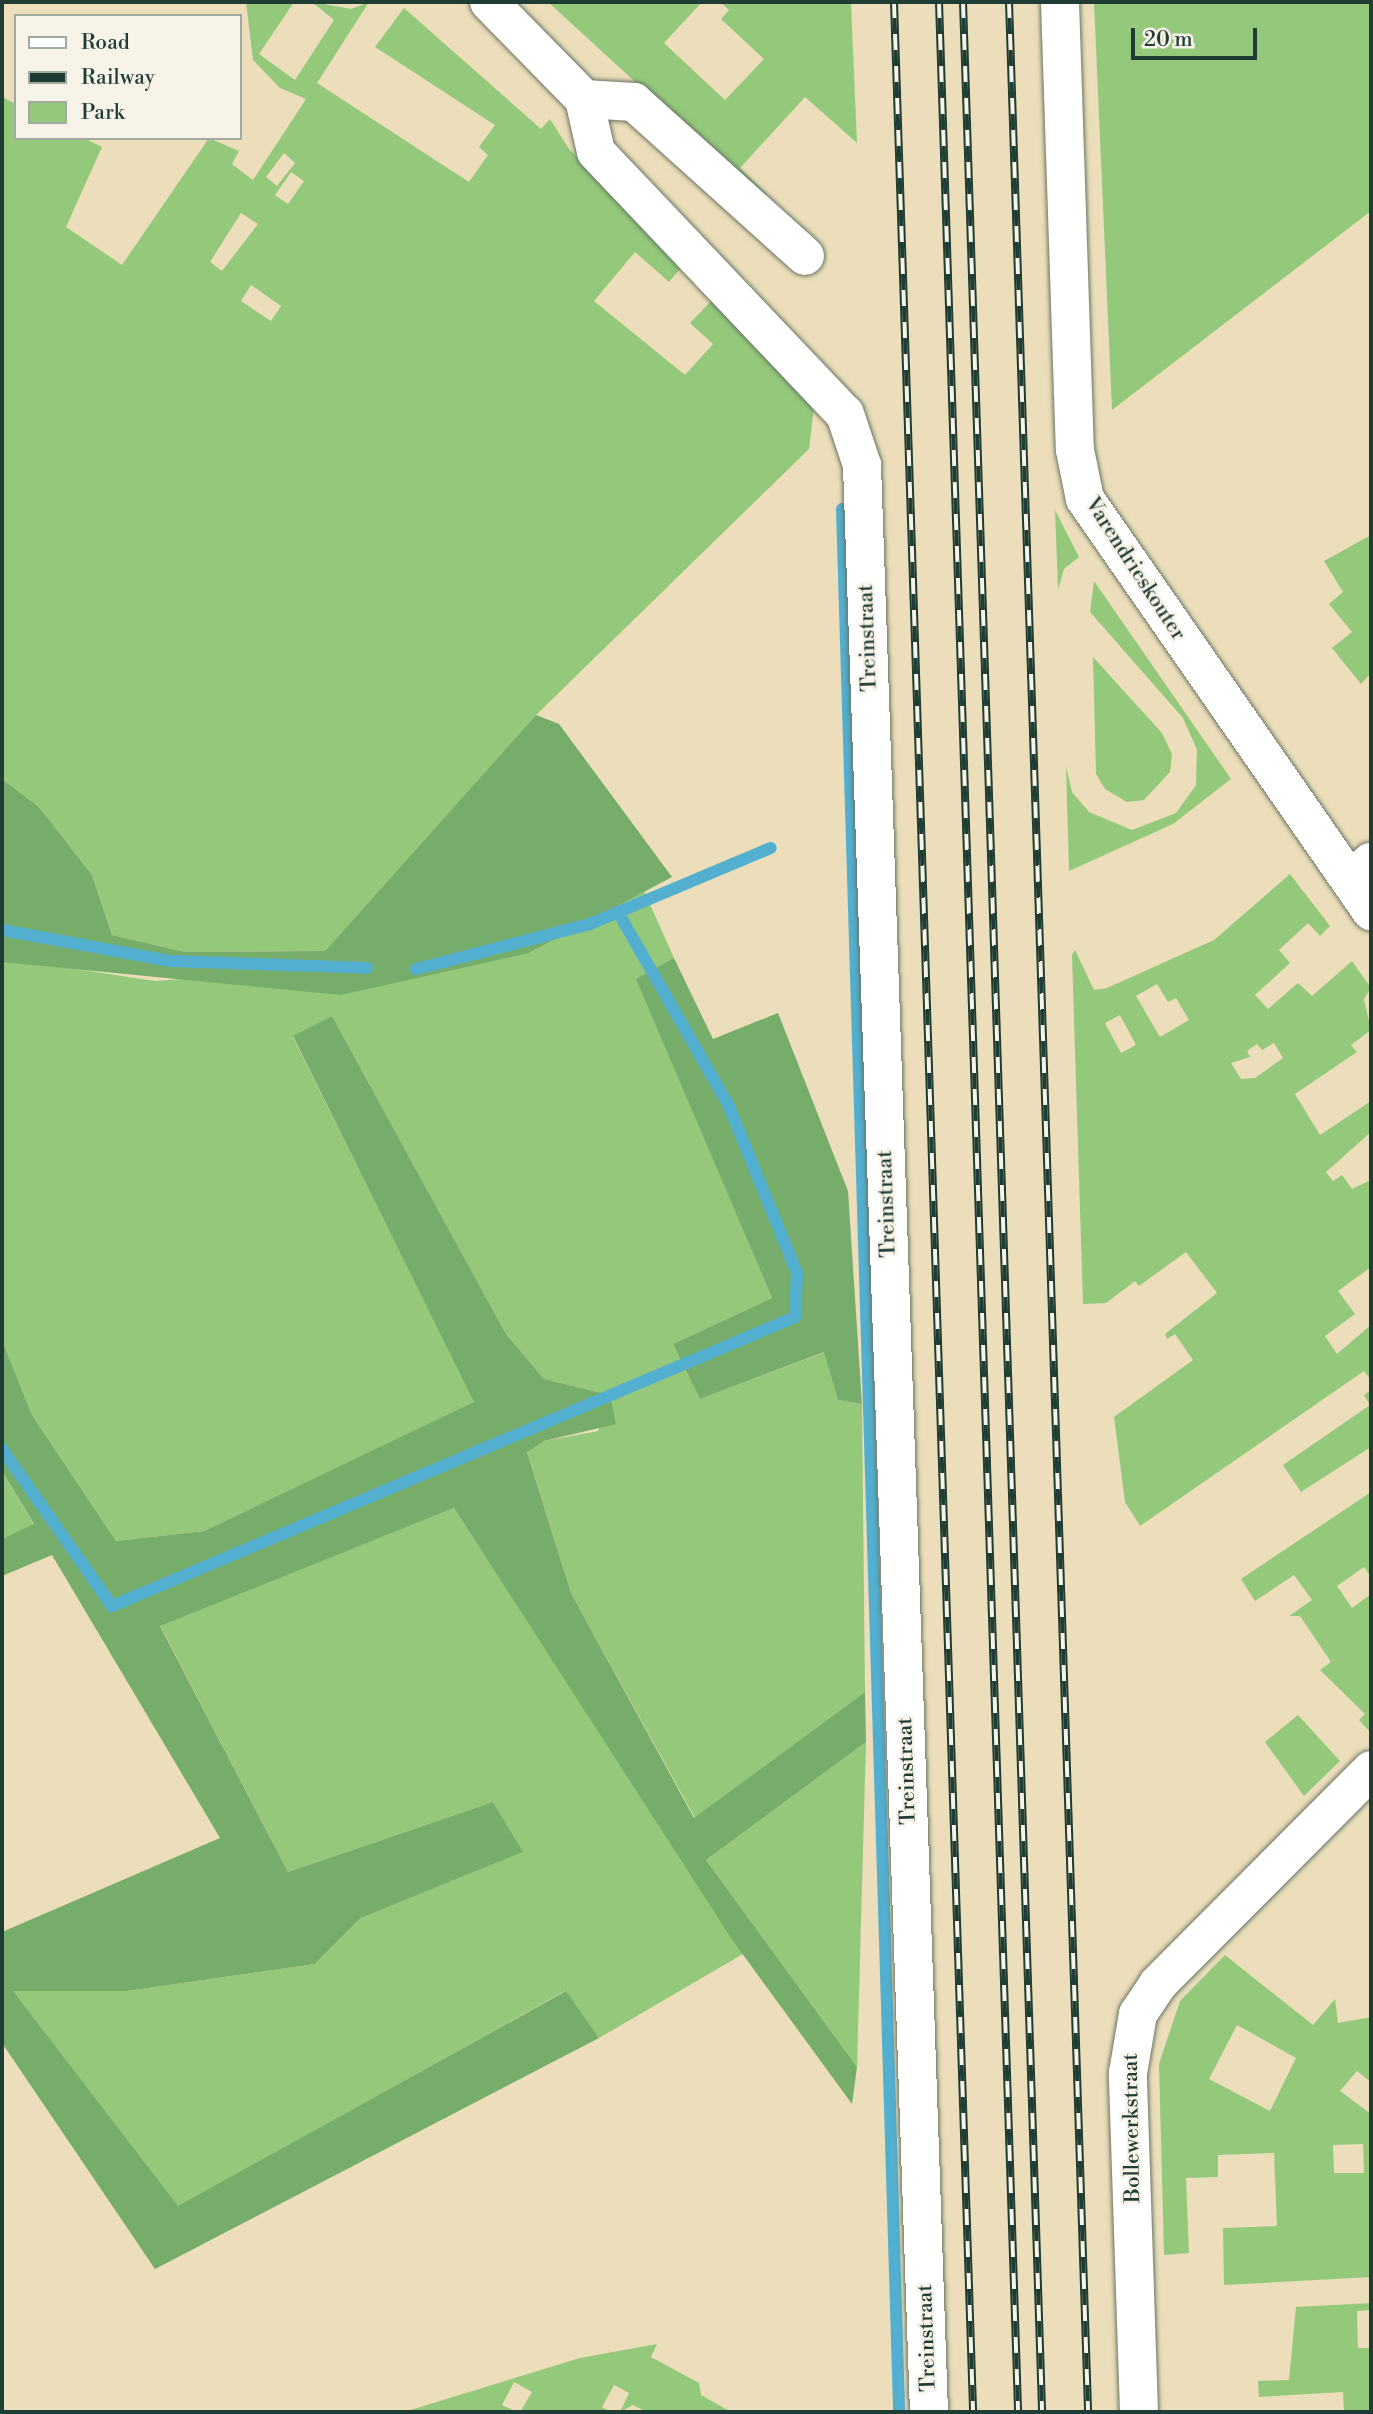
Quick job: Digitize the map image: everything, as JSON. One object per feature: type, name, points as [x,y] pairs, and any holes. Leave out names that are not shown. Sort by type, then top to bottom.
[{"type":"street","points":[[489,2],[584,99],[634,102],[805,256]]},
{"type":"street","name":"Varendrieskouter","points":[[1060,2],[1075,450],[1085,499],[1364,884]]},
{"type":"street","name":"Treinstraat","points":[[584,99],[596,152],[845,414],[862,465],[929,2412]]},
{"type":"street","name":"Bollewerkstraat","points":[[1139,2412],[1128,2073],[1138,2014],[1158,1984],[1371,1770]]},
{"type":"green space","points":[[246,2],[294,2],[259,54],[295,80],[334,20],[312,2],[351,9],[369,2],[317,83],[469,182],[488,155],[479,147],[495,125],[375,47],[404,8],[541,129],[550,119],[569,149],[686,262],[669,282],[635,252],[594,301],[685,375],[713,344],[690,323],[713,299],[814,407],[809,449],[536,715],[325,951],[185,952],[112,935],[92,875],[39,807],[2,779],[2,97],[14,103],[14,140],[88,140],[102,147],[66,227],[122,265],[208,140],[239,151],[232,164],[253,180],[306,99],[280,88],[253,60]],"holes":[[[284,153],[295,163],[277,186],[266,177]],[[291,172],[304,181],[288,204],[275,195]],[[241,213],[258,224],[222,271],[210,262]],[[251,285],[281,306],[271,321],[241,301]]]},
{"type":"green space","points":[[548,2],[702,2],[664,43],[725,100],[764,59],[721,19],[729,10],[720,2],[851,2],[857,143],[805,97],[740,168],[767,194],[763,199]]},
{"type":"green space","points":[[1094,2],[1371,2],[1371,211],[1112,410]]},
{"type":"green space","points":[[1055,510],[1079,557],[1064,569],[1058,590]]},
{"type":"green space","points":[[1371,535],[1371,673],[1361,684],[1332,648],[1352,632],[1329,604],[1343,592],[1324,561]]},
{"type":"green space","points":[[1094,581],[1231,779],[1173,824],[1069,871],[1066,766],[1072,792],[1089,812],[1132,830],[1176,813],[1196,785],[1197,750],[1183,718],[1090,612]]},
{"type":"green space","points":[[1093,657],[1162,733],[1172,754],[1170,772],[1144,800],[1127,802],[1105,789],[1096,774]]},
{"type":"green space","points":[[536,715],[559,724],[672,877],[529,953],[341,995],[2,962],[2,779],[39,807],[92,875],[112,935],[185,952],[325,951]]},
{"type":"green space","points":[[1290,874],[1330,926],[1320,936],[1308,923],[1279,950],[1290,963],[1255,995],[1268,1009],[1298,983],[1312,996],[1352,961],[1371,988],[1364,999],[1371,1030],[1351,1045],[1357,1052],[1295,1094],[1320,1135],[1371,1101],[1371,1132],[1326,1172],[1333,1181],[1342,1175],[1352,1189],[1371,1180],[1371,1267],[1338,1291],[1355,1314],[1325,1336],[1337,1354],[1371,1325],[1371,1380],[1364,1371],[1140,1526],[1125,1502],[1114,1417],[1193,1360],[1175,1334],[1167,1339],[1165,1334],[1217,1293],[1186,1252],[1139,1286],[1135,1281],[1106,1303],[1083,1304],[1072,955],[1075,950],[1094,990],[1107,988],[1214,940]],"holes":[[[1157,984],[1168,1002],[1176,998],[1189,1020],[1160,1037],[1136,996]],[[1120,1015],[1136,1045],[1121,1053],[1105,1023]],[[1274,1043],[1283,1058],[1255,1078],[1241,1079],[1231,1063],[1250,1057],[1247,1051],[1257,1044],[1262,1050]]]},
{"type":"green space","points":[[644,891],[674,958],[637,980],[772,1298],[673,1344],[700,1399],[825,1352],[838,1400],[862,1404],[865,1692],[695,1818],[571,1593],[527,1451],[544,1441],[598,1431],[610,1395],[544,1379],[506,1334],[332,1016],[293,1037],[475,1402],[204,1531],[116,1541],[32,1415],[2,1340],[3,958],[155,981],[529,953]]},
{"type":"green space","points":[[674,958],[713,1039],[778,1013],[848,1191],[862,1404],[838,1400],[824,1352],[700,1399],[673,1344],[772,1298],[636,979]]},
{"type":"green space","points":[[332,1016],[506,1334],[544,1379],[610,1395],[616,1424],[544,1441],[527,1452],[571,1593],[694,1818],[865,1692],[866,1742],[706,1860],[857,2067],[852,2104],[733,1941],[454,1508],[160,1626],[288,1872],[493,1802],[523,1852],[361,1918],[315,1964],[127,1991],[13,1991],[178,2206],[566,1991],[599,2038],[155,2269],[2,2043],[2,1932],[220,1838],[52,1555],[2,1576],[2,1539],[34,1524],[2,1471],[2,1340],[32,1415],[116,1541],[204,1531],[474,1402],[293,1036]]},
{"type":"green space","points":[[1371,1390],[1371,1447],[1301,1492],[1283,1465],[1370,1405],[1364,1395]]},
{"type":"green space","points":[[2,1471],[34,1525],[2,1539]]},
{"type":"green space","points":[[1371,1492],[1371,1577],[1364,1567],[1337,1586],[1352,1608],[1371,1594],[1371,1733],[1359,1720],[1365,1714],[1320,1670],[1331,1662],[1300,1616],[1289,1616],[1312,1600],[1294,1575],[1255,1601],[1241,1579]]},
{"type":"green space","points":[[454,1508],[743,1954],[599,2038],[565,1991],[178,2207],[12,1990],[127,1991],[315,1964],[361,1918],[522,1852],[493,1802],[288,1872],[160,1625]]},
{"type":"green space","points":[[1298,1715],[1340,1761],[1304,1796],[1265,1742]]},
{"type":"green space","points":[[866,1742],[857,2067],[706,1860]]},
{"type":"green space","points":[[1225,1955],[1313,2025],[1335,1999],[1338,2023],[1371,2017],[1371,2082],[1357,2071],[1340,2091],[1371,2114],[1371,2277],[1224,2285],[1223,2228],[1277,2226],[1274,2153],[1218,2155],[1218,2177],[1186,2178],[1189,2253],[1164,2255],[1159,2064],[1180,2001]],"holes":[[[1237,2025],[1296,2058],[1270,2111],[1209,2079]],[[1363,2144],[1364,2173],[1334,2173],[1333,2145]]]},
{"type":"green space","points":[[1371,2303],[1371,2310],[1357,2311],[1358,2348],[1371,2348],[1371,2412],[1344,2412],[1343,2392],[1259,2397],[1258,2381],[1289,2380],[1296,2307]]},
{"type":"green space","points":[[657,2344],[651,2357],[699,2383],[701,2395],[731,2412],[647,2412],[633,2405],[620,2412],[629,2393],[614,2385],[602,2407],[611,2412],[520,2412],[532,2392],[514,2382],[502,2405],[517,2412],[404,2412],[580,2358]]},
{"type":"waterway","points":[[842,509],[899,2412]]},
{"type":"waterway","points":[[416,969],[590,924],[771,848]]},
{"type":"waterway","points":[[2,1449],[112,1606],[795,1317],[797,1273],[729,1106],[618,912]]},
{"type":"waterway","points":[[2,930],[170,961],[367,968]]},
{"type":"railway","points":[[894,2],[973,2412]]},
{"type":"railway","points":[[939,2],[1018,2412]]},
{"type":"railway","points":[[963,2],[1042,2412]]},
{"type":"railway","points":[[1009,2],[1088,2412]]}]
